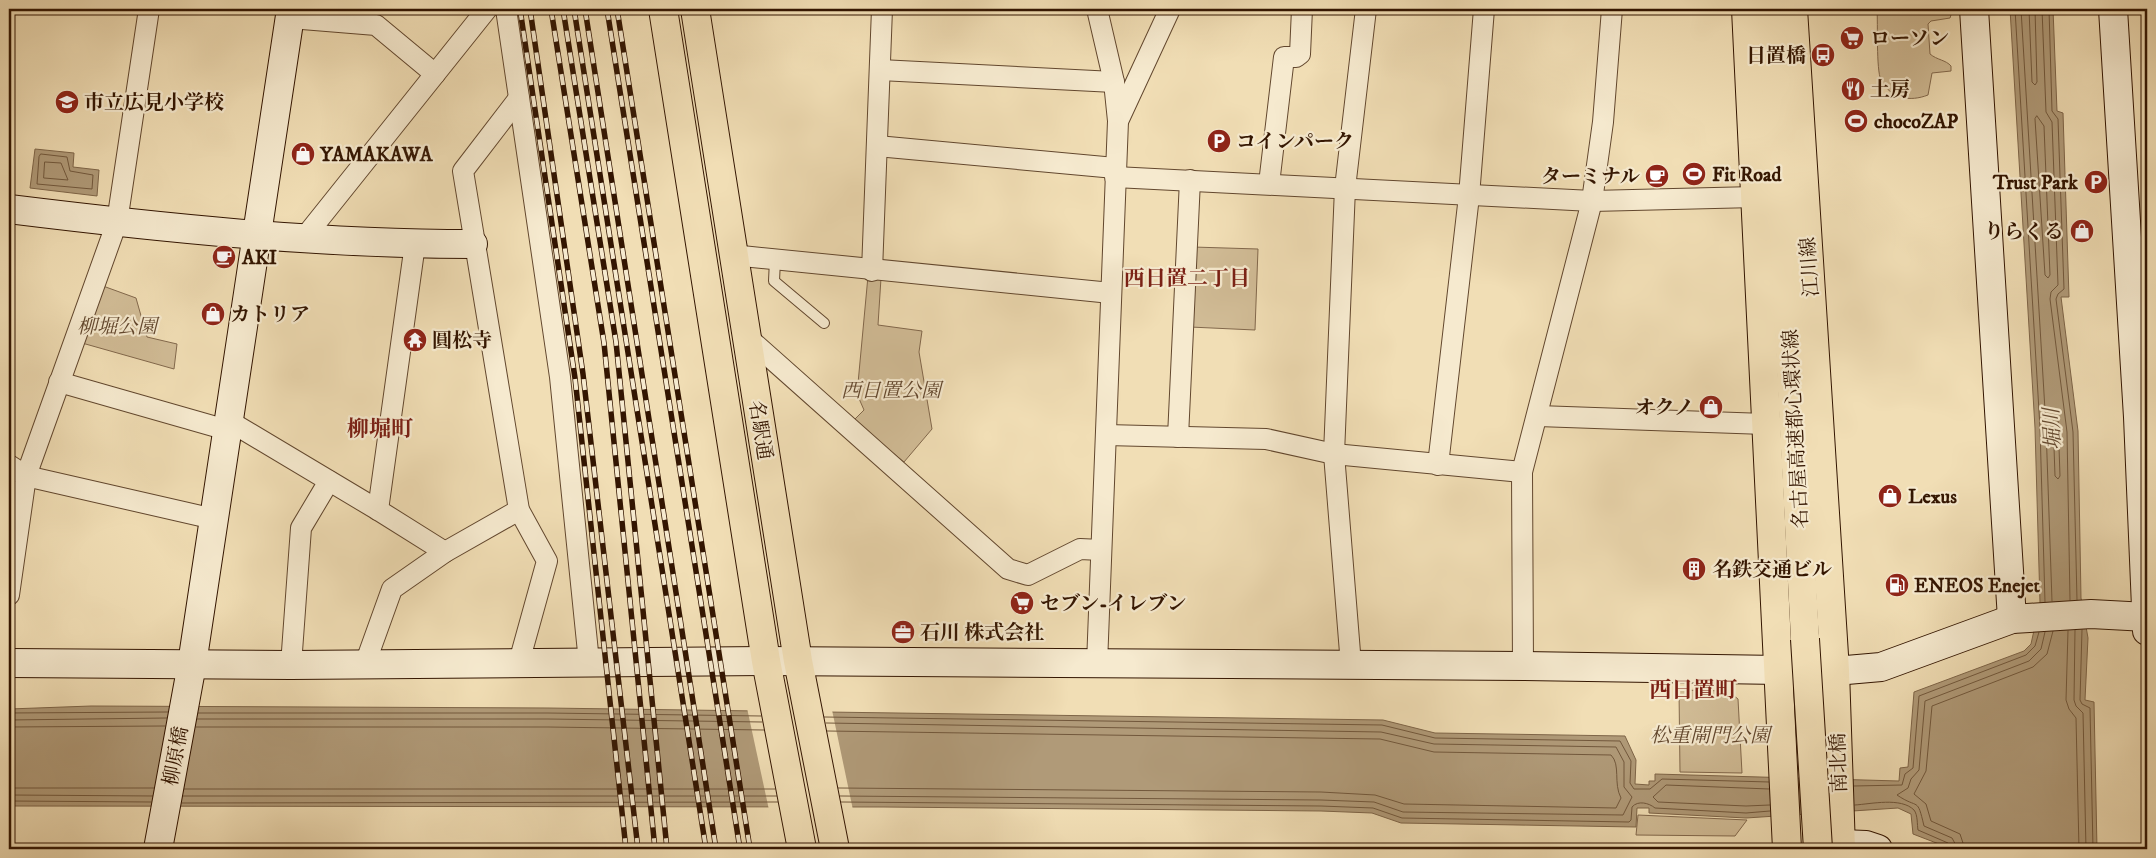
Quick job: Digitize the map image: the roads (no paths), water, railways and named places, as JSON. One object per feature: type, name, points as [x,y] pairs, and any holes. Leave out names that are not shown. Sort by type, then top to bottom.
[{"type":"main road","name":"名駅通","points":[[663,9],[766,661],[802,849]]},
{"type":"main road","name":"名駅通","points":[[695,9],[732,255],[798,661],[835,849]]},
{"type":"main road","points":[[1746,9],[1786,838]]},
{"type":"main road","name":"名古屋高速都心環状線","points":[[1772,9],[1805,639],[1835,841]]},
{"type":"main road","name":"江川線","points":[[1793,9],[1836,705]]},
{"type":"main road","points":[[1802,849],[1805,639]]},
{"type":"main road","name":"南北橋","points":[[1835,841],[1836,705]]},
{"type":"street","points":[[9,595],[17,471],[59,382],[117,222],[149,9]]},
{"type":"street","points":[[304,238],[488,9]]},
{"type":"street","points":[[506,9],[560,377],[589,662]]},
{"type":"street","points":[[872,271],[882,9]]},
{"type":"street","points":[[1097,9],[1114,82],[1118,120],[1097,664]]},
{"type":"street","points":[[1118,120],[1170,9]]},
{"type":"street","points":[[1269,184],[1284,57],[1296,57],[1300,54],[1302,9]]},
{"type":"street","points":[[1352,665],[1334,454],[1345,188],[1366,9]]},
{"type":"street","points":[[1438,465],[1469,196],[1484,9]]},
{"type":"street","points":[[1523,666],[1522,472],[1592,201],[1603,122],[1612,9]]},
{"type":"street","points":[[1974,9],[2018,619]]},
{"type":"street","points":[[2113,9],[2138,280],[2147,631]]},
{"type":"street","points":[[290,13],[376,25],[435,74]]},
{"type":"street","name":"柳原橋","points":[[158,849],[192,664],[290,13]]},
{"type":"street","points":[[880,70],[1114,82]]},
{"type":"street","points":[[519,98],[463,171],[473,244],[518,510],[547,561],[519,662]]},
{"type":"street","points":[[877,146],[1190,180],[1592,201],[1755,197]]},
{"type":"street","points":[[1178,437],[1190,180]]},
{"type":"street","points":[[9,209],[117,222],[257,235],[415,244],[473,244]]},
{"type":"street","points":[[378,510],[415,244]]},
{"type":"street","points":[[732,255],[872,271],[1112,293]]},
{"type":"street","points":[[746,336],[1008,569],[1028,575],[1080,550],[1102,550]]},
{"type":"street","points":[[59,382],[228,425],[329,481],[445,552]]},
{"type":"street","points":[[1538,416],[1766,424]]},
{"type":"street","points":[[1106,435],[1266,438],[1334,454],[1522,472]]},
{"type":"street","points":[[17,471],[214,519]]},
{"type":"street","points":[[291,665],[301,528],[329,481]]},
{"type":"street","points":[[365,664],[392,589],[445,552],[518,510]]},
{"type":"street","points":[[9,663],[291,665],[798,661],[1523,666],[1835,671],[1881,667],[2018,619],[2091,614],[2147,617]]},
{"type":"street","points":[[1835,841],[1866,845],[1878,849]]},
{"type":"lane","points":[[775,260],[774,281],[824,323]]},
{"type":"water","name":"堀川","points":[[2010,9],[2053,9],[2057,111],[2063,113],[2069,297],[2061,297],[2078,431],[2081,598],[2088,638],[2085,700],[2094,702],[2097,849],[1952,849],[1913,834],[1911,814],[1898,808],[1746,818],[1649,813],[1649,808],[1637,808],[1636,827],[1401,823],[1372,813],[1321,811],[884,807],[9,806],[9,709],[91,706],[548,708],[1383,720],[1435,733],[1625,736],[1636,760],[1635,784],[1649,785],[1649,781],[1655,781],[1655,774],[1899,781],[1900,768],[1908,767],[1914,692],[2024,651],[2031,644],[2040,603],[2035,428]]},
{"type":"water","points":[[35,149],[74,153],[73,167],[99,170],[97,196],[30,188]]},
{"type":"railway","points":[[520,9],[575,378],[626,849]]},
{"type":"railway","points":[[530,9],[583,374],[638,849]]},
{"type":"railway","points":[[551,9],[604,343],[655,849]]},
{"type":"railway","points":[[563,9],[616,342],[667,849]]},
{"type":"railway","points":[[574,9],[706,849]]},
{"type":"railway","points":[[585,9],[716,849]]},
{"type":"railway","points":[[607,9],[740,849]]},
{"type":"railway","points":[[617,9],[750,849]]},
{"type":"place","name":"ローソン","points":[[1852,38]]},
{"type":"place","name":"日置橋","points":[[1823,55]]},
{"type":"place","name":"土房","points":[[1853,89]]},
{"type":"place","name":"市立広見小学校","points":[[67,102]]},
{"type":"place","name":"chocoZAP","points":[[1856,121]]},
{"type":"place","name":"コインパーク","points":[[1219,141]]},
{"type":"place","name":"YAMAKAWA","points":[[303,154]]},
{"type":"place","name":"Fit Road","points":[[1694,174]]},
{"type":"place","name":"ターミナル","points":[[1657,176]]},
{"type":"place","name":"Trust Park","points":[[2096,182]]},
{"type":"place","name":"りらくる","points":[[2082,231]]},
{"type":"place","name":"AKI","points":[[224,257]]},
{"type":"place","name":"カトリア","points":[[213,314]]},
{"type":"place","name":"圓松寺","points":[[415,340]]},
{"type":"place","name":"オクノ","points":[[1711,407]]},
{"type":"place","name":"Lexus","points":[[1890,496]]},
{"type":"place","name":"名鉄交通ビル","points":[[1694,569]]},
{"type":"place","name":"ENEOS Enejet","points":[[1897,585]]},
{"type":"place","name":"セブン-イレブン","points":[[1022,603]]},
{"type":"place","name":"石川 株式会社","points":[[903,632]]},
{"type":"district","name":"西日置二丁目","points":[[1187,278]]},
{"type":"district","name":"柳堀町","points":[[380,428]]},
{"type":"district","name":"西日置町","points":[[1693,689]]},
{"type":"park label","name":"柳堀公園","points":[[117,326]]},
{"type":"park label","name":"西日置公園","points":[[891,390]]},
{"type":"park label","name":"松重閘門公園","points":[[1710,735]]}]
